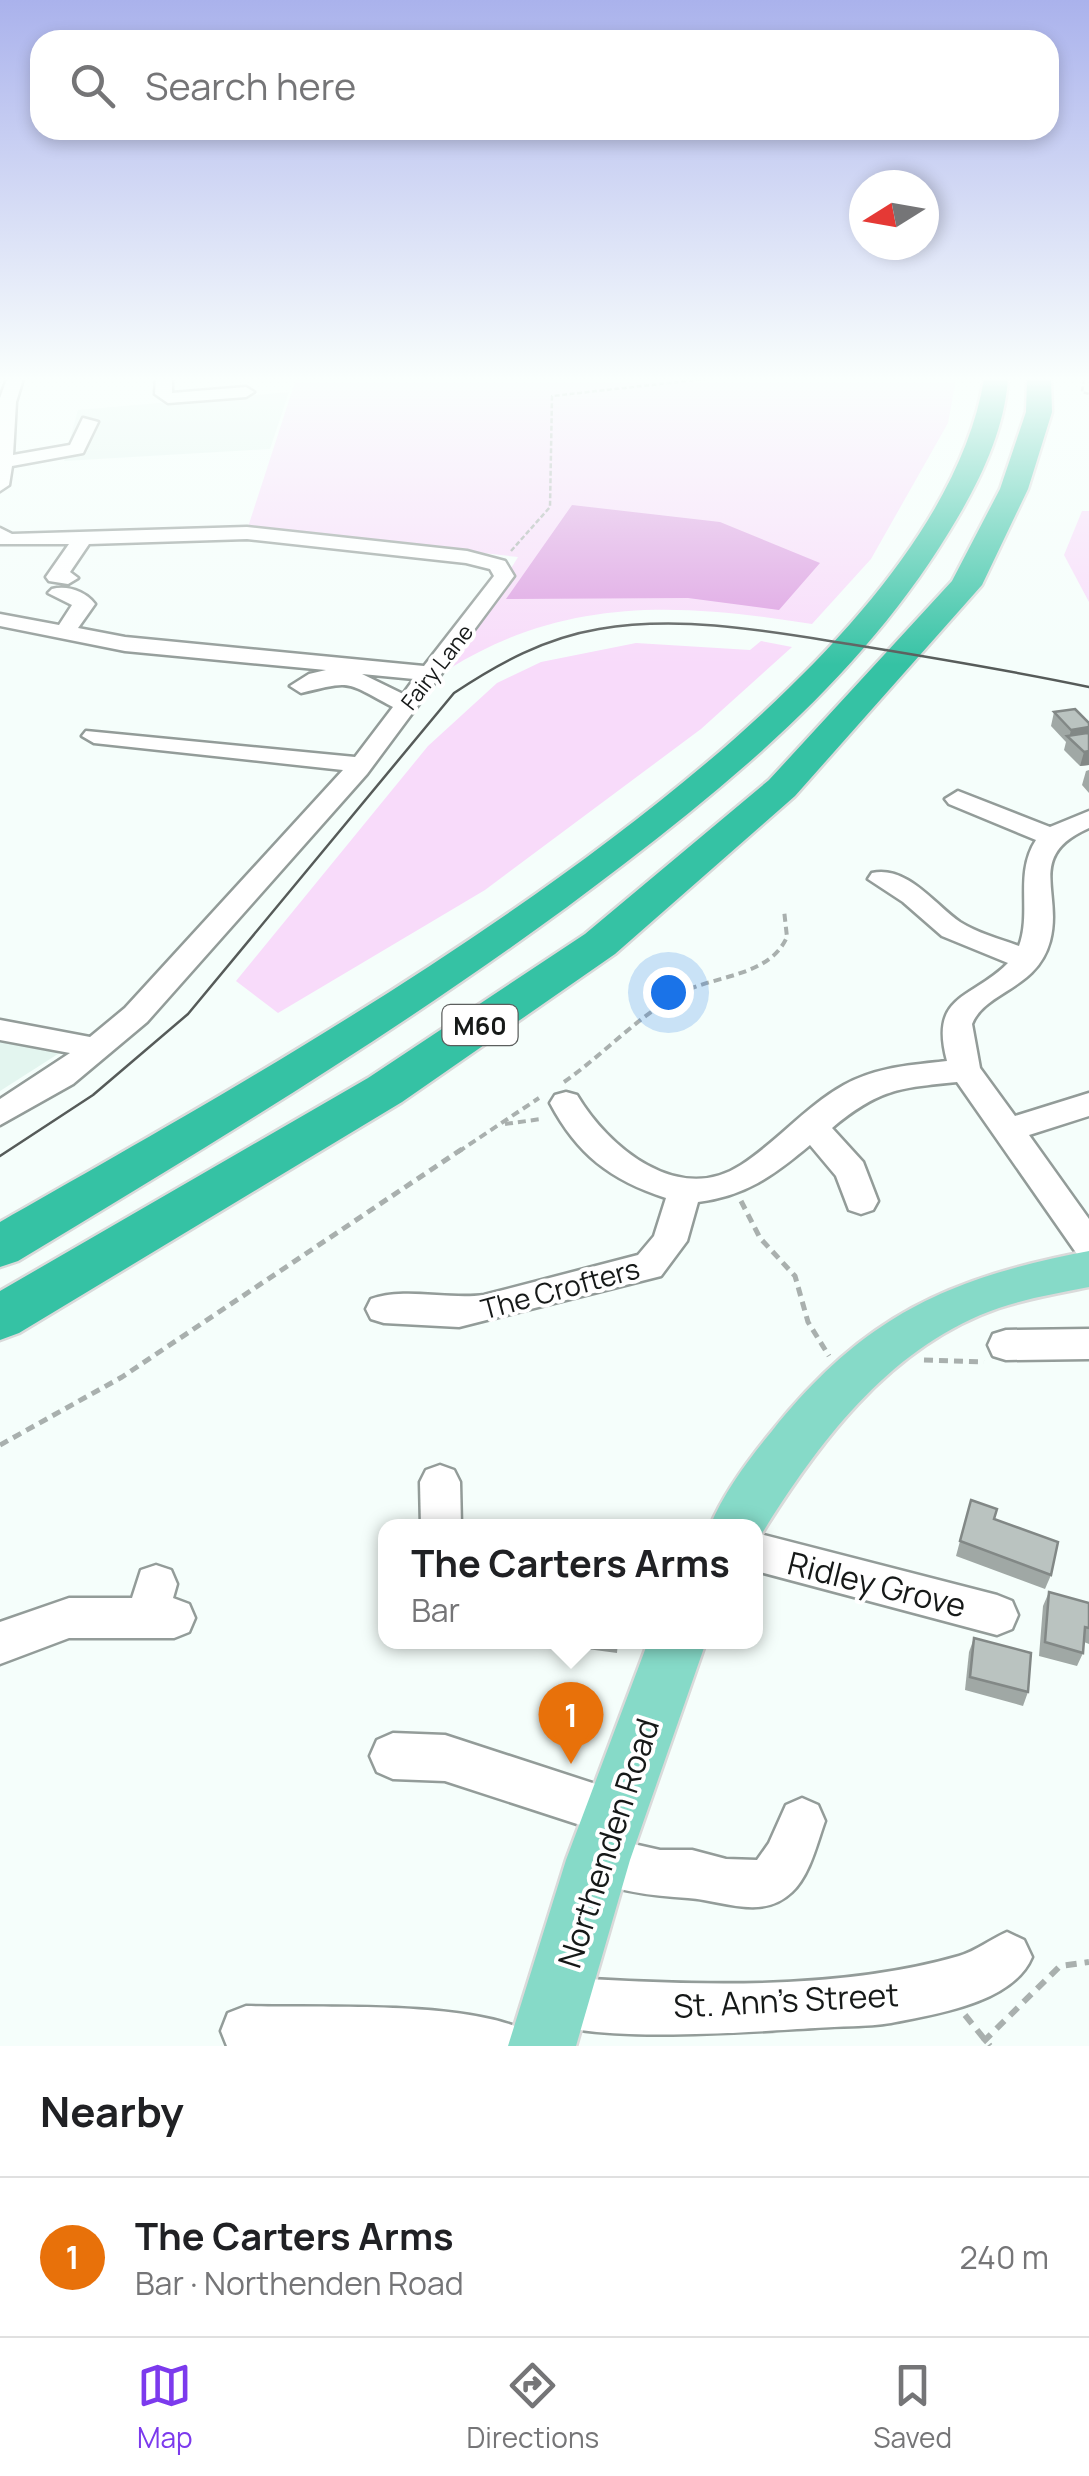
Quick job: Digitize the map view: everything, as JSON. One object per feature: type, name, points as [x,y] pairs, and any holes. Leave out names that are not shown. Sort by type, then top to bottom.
[{"type":"highway","name":"M60","points":[[0,1247],[332,1051],[550,904],[725,766],[848,650],[914,570],[967,474]]},
{"type":"highway","name":"M60","points":[[0,1318],[385,1090],[600,944],[782,788],[966,585],[1019,474]]},
{"type":"main road","points":[[741,1519],[768,1474],[858,1369],[924,1321],[970,1299],[1010,1286],[1089,1269]]},
{"type":"main road","name":"Northenden Road","points":[[549,2024],[606,1836],[674,1649]]},
{"type":"street","points":[[0,534],[7,540],[247,533],[467,557],[498,566]]},
{"type":"street","points":[[64,633],[84,604],[56,577],[84,538]]},
{"type":"street","name":"Fairy Lane","points":[[0,1114],[62,1076],[136,1015],[362,765],[504,576],[498,566]]},
{"type":"street","points":[[0,620],[125,644],[432,674]]},
{"type":"street","points":[[300,686],[326,674],[351,677],[408,705]]},
{"type":"street","points":[[94,736],[362,765]]},
{"type":"street","points":[[972,800],[1054,838]]},
{"type":"street","points":[[1089,819],[1054,838],[1034,868],[1038,936],[1027,960],[971,1001],[959,1016],[954,1038],[965,1070],[1089,1245]]},
{"type":"street","points":[[882,879],[914,908],[952,930],[1027,960]]},
{"type":"street","points":[[0,1030],[96,1048]]},
{"type":"street","points":[[555,1104],[608,1158],[654,1182],[685,1189],[732,1186],[840,1102],[882,1081],[965,1070]]},
{"type":"street","points":[[1006,1131],[1089,1104]]},
{"type":"street","points":[[812,1126],[852,1171],[861,1202]]},
{"type":"street","name":"The Crofters","points":[[384,1309],[436,1313],[484,1310],[649,1266],[670,1241],[685,1189]]},
{"type":"street","points":[[1006,1345],[1089,1344]]},
{"type":"street","points":[[440,1482],[441,1519]]},
{"type":"street","name":"Ridley Grove","points":[[763,1554],[997,1615]]},
{"type":"street","points":[[0,1643],[69,1618],[160,1606]]},
{"type":"street","points":[[393,1756],[445,1758],[606,1836],[660,1874],[692,1874],[726,1884],[757,1884],[774,1877],[786,1860],[802,1821]]},
{"type":"street","name":"St. Ann's Street","points":[[549,2024],[640,2007],[750,2007],[889,1998],[973,1978],[1007,1957]]},
{"type":"street","points":[[246,2031],[444,2038],[502,2046]]},
{"type":"path","points":[[498,566],[550,508],[551,474]]},
{"type":"path","points":[[0,1445],[122,1377],[500,1124],[555,1104],[681,994],[744,974],[768,960],[786,944],[789,933],[784,910]]},
{"type":"path","points":[[500,1124],[555,1104]]},
{"type":"path","points":[[732,1186],[760,1238],[794,1276],[808,1322],[858,1369],[1001,1362],[1006,1345]]},
{"type":"path","points":[[983,2042],[1060,1966],[1089,1962]]},
{"type":"shaded area","points":[[265,474],[919,474],[871,559],[812,624],[716,612],[625,611],[537,628],[493,645],[449,669],[518,557],[248,527]]},
{"type":"shaded area","points":[[572,505],[720,522],[820,563],[779,610],[688,598],[506,599]]},
{"type":"shaded area","points":[[1082,511],[1089,511],[1089,602],[1064,555]]},
{"type":"shaded area","points":[[761,641],[792,647],[701,729],[485,890],[278,1013],[236,981],[428,746],[497,683],[541,662],[636,643],[750,650]]},
{"type":"shaded area","points":[[0,1036],[57,1045],[61,1052],[0,1091]]},
{"type":"building","points":[[1075,709],[1089,727],[1071,730],[1054,712]]},
{"type":"building","points":[[1087,733],[1089,751],[1084,752],[1067,736]]},
{"type":"building","points":[[971,1500],[997,1509],[994,1519],[1058,1542],[1051,1575],[960,1541]]},
{"type":"building","points":[[1049,1592],[1089,1603],[1083,1653],[1045,1642]]},
{"type":"building","points":[[974,1638],[1031,1653],[1028,1692],[970,1677]]},
{"type":"tram line","points":[[0,1156],[93,1095],[188,1014],[454,693],[541,645],[579,633],[630,625],[724,626],[1089,687]]},
{"type":"place","name":"The Carters Arms","points":[[571,1764]]}]
